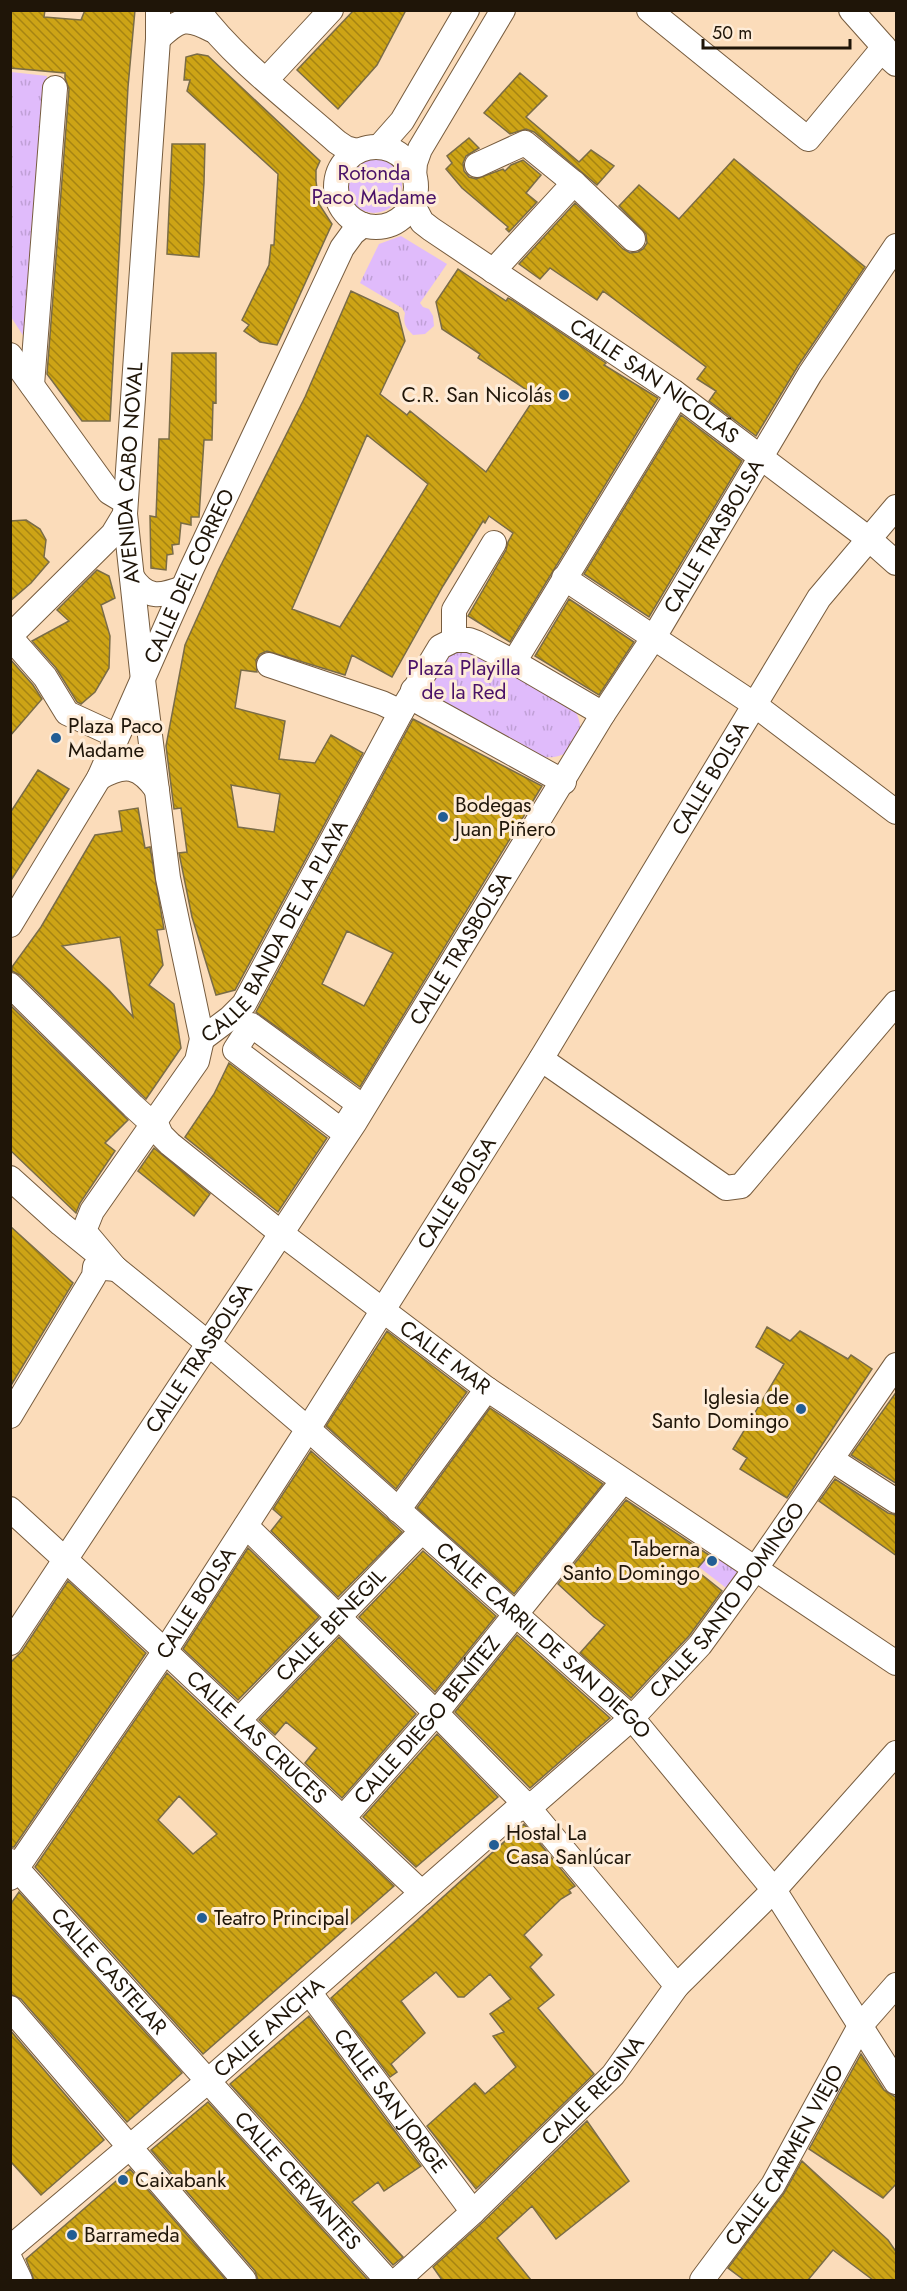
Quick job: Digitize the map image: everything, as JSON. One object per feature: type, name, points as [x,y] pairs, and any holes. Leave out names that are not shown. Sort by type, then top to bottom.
[{"type":"street","name":"AVENIDA CABO NOVAL","points":[[158,10],[158,39],[126,505],[143,680],[168,878],[202,1039]]},
{"type":"street","points":[[198,10],[212,30]]},
{"type":"street","points":[[267,80],[331,10]]},
{"type":"street","points":[[158,39],[174,24],[185,21],[198,22],[212,30],[346,148],[368,149],[391,150],[401,156],[410,165],[414,176],[416,186],[412,204],[400,219],[382,226],[363,225],[344,211],[338,201],[337,178],[348,158],[368,149],[402,121],[468,10]]},
{"type":"street","points":[[414,176],[420,148],[503,10]]},
{"type":"street","points":[[649,10],[808,139],[890,56],[851,10]]},
{"type":"street","points":[[32,385],[55,88]]},
{"type":"street","points":[[477,165],[525,143],[574,183],[633,239]]},
{"type":"street","points":[[493,270],[574,183]]},
{"type":"street","name":"CALLE SAN NICOLÁS","points":[[412,204],[422,222],[431,229],[674,392],[869,539],[897,563]]},
{"type":"street","name":"CALLE DEL CORREO","points":[[10,925],[99,778],[183,588],[342,248],[353,233],[363,225]]},
{"type":"street","name":"CALLE TRASBOLSA","points":[[10,1644],[356,1122],[564,782],[603,714],[654,637],[810,374],[897,246]]},
{"type":"street","points":[[10,355],[109,492],[126,505],[113,534],[10,637],[45,677],[68,713],[117,736]]},
{"type":"street","points":[[514,662],[672,403],[674,392]]},
{"type":"street","name":"CALLE BOLSA","points":[[13,1869],[165,1651],[308,1430],[542,1059],[819,598],[897,507]]},
{"type":"street","points":[[454,640],[454,610],[494,543]]},
{"type":"street","points":[[132,577],[139,588],[152,594],[183,588]]},
{"type":"street","points":[[564,578],[755,705],[897,812]]},
{"type":"street","points":[[564,782],[421,703],[413,690],[435,653],[446,643],[454,640],[469,640],[514,662],[603,714]]},
{"type":"street","points":[[269,665],[382,702],[401,712]]},
{"type":"street","name":"CALLE BANDA DE LA PLAYA","points":[[116,1269],[84,1231],[92,1211],[197,1061],[202,1039],[244,1004],[413,690]]},
{"type":"street","points":[[99,778],[111,771],[131,769],[139,771],[148,778],[157,790]]},
{"type":"street","points":[[10,985],[132,1106],[144,1116],[156,1121]]},
{"type":"street","points":[[542,1059],[726,1188],[741,1186],[897,1003]]},
{"type":"street","points":[[250,1025],[359,1104],[342,1131],[235,1050],[250,1025]]},
{"type":"street","name":"CALLE MAR","points":[[156,1121],[161,1135],[170,1144],[282,1234],[487,1389],[897,1663]]},
{"type":"street","points":[[10,1178],[116,1269]]},
{"type":"street","points":[[10,1416],[94,1276],[95,1267],[116,1269]]},
{"type":"street","name":"CALLE CARRIL DE SAN DIEGO","points":[[116,1269],[209,1344],[308,1430],[632,1718],[774,1890],[897,2082]]},
{"type":"street","name":"CALLE SANTO DOMINGO","points":[[527,1806],[537,1801],[632,1718],[700,1645],[897,1365]]},
{"type":"street","points":[[398,1510],[487,1389]]},
{"type":"street","points":[[831,1459],[897,1501]]},
{"type":"street","name":"CALLE DIEGO BENÍTEZ","points":[[343,1818],[436,1713],[623,1481]]},
{"type":"street","name":"CALLE LAS CRUCES","points":[[10,1509],[165,1651],[422,1893]]},
{"type":"street","points":[[246,1526],[340,1617],[527,1806],[676,1986]]},
{"type":"street","name":"CALLE BENEGIL","points":[[239,1720],[422,1531]]},
{"type":"street","name":"CALLE REGINA","points":[[398,2280],[473,2212],[613,2075],[676,1986],[774,1890],[897,1753]]},
{"type":"street","name":"CALLE ANCHA","points":[[10,2248],[208,2081],[516,1810],[527,1806]]},
{"type":"street","name":"CALLE CASTELAR","points":[[13,1869],[208,2081]]},
{"type":"street","name":"CALLE CARMEN VIEJO","points":[[702,2280],[773,2185],[860,2026],[897,1984]]},
{"type":"street","name":"CALLE SAN JORGE","points":[[309,1992],[473,2212]]},
{"type":"street","points":[[10,2008],[244,2280]]},
{"type":"street","name":"CALLE CERVANTES","points":[[208,2081],[387,2280]]},
{"type":"street","points":[[10,2259],[20,2280]]},
{"type":"green space","points":[[11,72],[47,76],[26,340],[11,317]]},
{"type":"green space","name":"Rotonda Paco Madame","points":[[368,157],[380,157],[390,161],[398,169],[402,185],[398,201],[390,209],[380,213],[368,213],[358,209],[350,201],[346,191],[346,179],[350,169],[358,161]]},
{"type":"green space","points":[[401,236],[447,264],[420,303],[429,309],[433,316],[434,326],[425,334],[413,335],[405,325],[405,313],[402,308],[360,283],[379,244]]},
{"type":"green space","name":"Plaza Playilla de la Red","points":[[460,646],[574,709],[579,718],[580,727],[576,744],[571,750],[555,757],[544,757],[437,702],[428,685],[430,666]]},
{"type":"green space","points":[[716,1547],[744,1566],[730,1591],[699,1567]]},
{"type":"building","points":[[10,10],[45,10],[44,17],[81,20],[85,10],[135,10],[128,87],[110,421],[82,421],[47,374],[69,89],[65,73],[10,68]]},
{"type":"building","points":[[354,10],[406,10],[377,65],[338,109],[297,70]]},
{"type":"building","points":[[197,54],[208,56],[320,161],[316,170],[319,204],[332,224],[277,345],[260,342],[244,331],[249,325],[242,320],[269,265],[271,245],[274,245],[278,174],[187,91],[190,80],[184,80],[186,57]]},
{"type":"building","points":[[520,73],[547,96],[526,117],[579,162],[591,150],[614,166],[597,185],[534,132],[526,129],[510,134],[484,113]]},
{"type":"building","points":[[469,138],[479,148],[466,156],[463,163],[464,171],[469,177],[476,179],[503,169],[505,171],[511,165],[523,160],[541,175],[526,193],[537,202],[509,232],[506,229],[508,227],[462,188],[446,169],[452,163],[447,156]]},
{"type":"building","points":[[172,144],[205,144],[199,257],[167,254]]},
{"type":"building","points":[[734,159],[865,267],[798,366],[756,436],[709,401],[716,391],[697,379],[706,367],[603,291],[597,300],[550,268],[540,279],[519,264],[575,203],[623,249],[630,253],[638,252],[647,243],[646,234],[619,206],[639,185],[679,219]]},
{"type":"building","points":[[458,269],[506,301],[508,298],[512,300],[606,363],[604,365],[658,398],[510,642],[468,616],[506,550],[513,533],[489,516],[485,523],[483,521],[443,586],[392,677],[352,655],[345,675],[267,651],[260,654],[256,660],[257,672],[241,670],[235,708],[285,721],[279,759],[315,763],[331,735],[363,753],[235,990],[216,995],[192,917],[179,853],[187,852],[181,808],[174,809],[166,746],[185,645],[219,569],[305,397],[351,291],[398,313],[405,341],[380,394],[407,415],[410,411],[486,472],[536,396],[478,358],[480,354],[442,329],[436,302]],"holes":[[[367,435],[428,484],[340,627],[292,609]],[[231,785],[280,794],[274,832],[238,827]]]},
{"type":"building","points":[[172,353],[216,353],[216,403],[213,402],[212,440],[204,440],[199,517],[191,517],[191,525],[181,523],[179,544],[172,545],[173,554],[167,555],[166,570],[151,568],[150,516],[156,517],[159,439],[169,439]]},
{"type":"building","points":[[681,415],[742,461],[649,617],[584,574]]},
{"type":"building","points":[[26,520],[40,529],[46,540],[44,557],[49,562],[31,583],[10,601],[10,521]]},
{"type":"building","points":[[97,570],[109,576],[115,598],[101,605],[110,636],[109,668],[95,692],[81,704],[77,702],[56,668],[32,641],[69,621],[57,610]]},
{"type":"building","points":[[569,599],[634,642],[599,695],[535,656]]},
{"type":"building","points":[[10,659],[42,699],[10,736]]},
{"type":"building","points":[[413,719],[542,786],[360,1087],[256,1012]],"holes":[[[347,931],[393,953],[364,1006],[322,984]]]},
{"type":"building","points":[[38,770],[69,789],[10,882],[10,813]]},
{"type":"building","points":[[138,808],[145,848],[150,847],[164,929],[157,930],[163,965],[149,985],[174,1004],[181,1048],[146,1099],[20,975],[12,971],[12,967],[41,927],[95,835],[122,831],[119,811]],"holes":[[[120,937],[133,1017],[109,990],[62,946]]]},
{"type":"building","points":[[10,1005],[128,1120],[105,1143],[115,1151],[80,1203],[76,1213],[10,1150]]},
{"type":"building","points":[[229,1063],[327,1138],[278,1212],[185,1137],[214,1094]]},
{"type":"building","points":[[154,1148],[210,1194],[194,1216],[138,1171]]},
{"type":"building","points":[[10,1226],[73,1283],[10,1387]]},
{"type":"building","name":"Iglesia de Santo Domingo","points":[[767,1327],[790,1341],[800,1331],[848,1359],[851,1355],[872,1369],[787,1498],[740,1469],[747,1458],[733,1449],[784,1364],[756,1347]]},
{"type":"building","points":[[387,1331],[467,1392],[396,1489],[326,1426]]},
{"type":"building","points":[[897,1391],[897,1484],[851,1455]]},
{"type":"building","points":[[490,1408],[603,1484],[514,1594],[417,1508]]},
{"type":"building","points":[[311,1451],[402,1532],[338,1597],[271,1531],[282,1517],[273,1509]]},
{"type":"building","points":[[835,1479],[888,1513],[897,1515],[897,1556],[819,1501]]},
{"type":"building","points":[[626,1500],[709,1555],[696,1570],[722,1591],[689,1636],[631,1698],[580,1653],[605,1625],[558,1584]]},
{"type":"building","points":[[248,1548],[319,1617],[238,1700],[183,1649]]},
{"type":"building","points":[[423,1551],[496,1616],[435,1692],[359,1617]]},
{"type":"building","points":[[68,1581],[146,1653],[14,1847],[10,1847],[10,1663],[22,1651]]},
{"type":"building","points":[[517,1635],[610,1718],[530,1788],[455,1712]]},
{"type":"building","points":[[339,1637],[416,1714],[342,1798],[305,1763],[317,1748],[286,1722],[275,1735],[259,1720]]},
{"type":"building","points":[[167,1673],[394,1886],[203,2054],[35,1867]],"holes":[[[179,1796],[217,1834],[193,1854],[158,1820]]]},
{"type":"building","points":[[437,1734],[498,1797],[416,1867],[363,1817]]},
{"type":"building","points":[[524,1824],[575,1886],[569,1890],[571,1893],[561,1899],[524,1935],[542,1955],[530,1967],[554,1995],[538,2008],[594,2074],[476,2189],[427,2126],[475,2083],[485,2094],[516,2067],[493,2036],[504,2032],[490,2014],[511,1999],[490,1974],[464,1997],[458,1997],[436,1972],[401,2001],[425,2033],[391,2064],[397,2072],[390,2077],[331,1998]]},
{"type":"building","points":[[19,1892],[182,2073],[127,2122],[21,1999],[10,1994],[10,1905]]},
{"type":"building","points":[[309,2016],[421,2166],[384,2191],[378,2182],[352,2202],[403,2257],[393,2265],[230,2084]]},
{"type":"building","points":[[10,2030],[104,2140],[41,2195],[10,2161]]},
{"type":"building","points":[[861,2054],[884,2090],[897,2098],[897,2183],[883,2198],[809,2149]]},
{"type":"building","points":[[208,2102],[368,2280],[258,2280],[255,2271],[151,2150]]},
{"type":"building","points":[[587,2121],[629,2181],[556,2239],[532,2206],[497,2238],[531,2280],[442,2280],[433,2267]]},
{"type":"building","points":[[802,2161],[888,2240],[897,2253],[897,2280],[873,2280],[833,2250],[808,2280],[744,2280],[728,2268],[784,2193]]},
{"type":"building","points":[[130,2169],[226,2280],[34,2280],[26,2259]]},
{"type":"place","name":"C.R. San Nicolás","points":[[564,395]]},
{"type":"place","name":"Plaza Paco Madame","points":[[56,738]]},
{"type":"place","name":"Bodegas Juan Piñero","points":[[443,817]]},
{"type":"place","name":"Iglesia de Santo Domingo","points":[[801,1409]]},
{"type":"place","name":"Taberna Santo Domingo","points":[[712,1561]]},
{"type":"place","name":"Hostal La Casa Sanlúcar","points":[[494,1845]]},
{"type":"place","name":"Teatro Principal","points":[[202,1918]]},
{"type":"place","name":"Caixabank","points":[[123,2180]]},
{"type":"place","name":"Barrameda","points":[[72,2235]]}]
